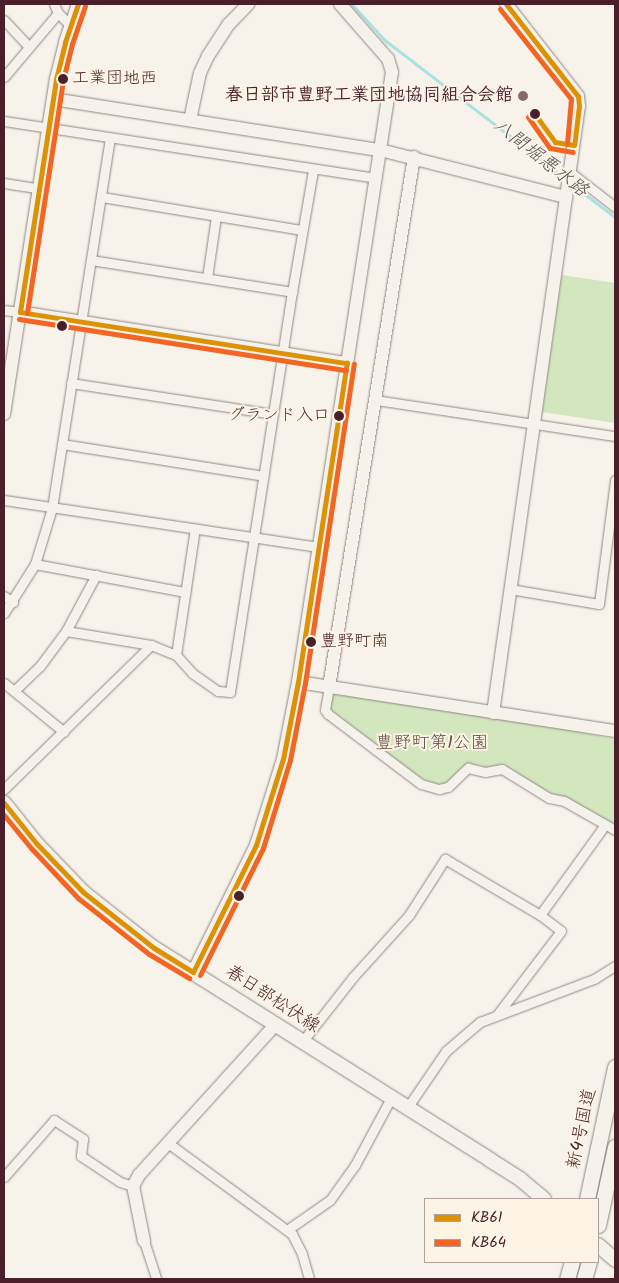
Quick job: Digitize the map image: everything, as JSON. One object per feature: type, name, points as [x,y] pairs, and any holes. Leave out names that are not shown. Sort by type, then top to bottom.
[{"type":"highway","name":"新4号国道","points":[[587,1198],[615,1067]]},
{"type":"highway","name":"新4号国道","points":[[599,1220],[615,1147]]},
{"type":"highway","points":[[567,1279],[572,1263]]},
{"type":"highway","points":[[584,1279],[589,1263]]},
{"type":"main road","name":"春日部松伏線","points":[[4,803],[36,843],[83,892],[154,948],[520,1180],[543,1198]]},
{"type":"main road","points":[[599,1246],[615,1260]]},
{"type":"street","points":[[54,4],[58,13],[70,25]]},
{"type":"street","points":[[4,414],[60,59],[78,4]]},
{"type":"street","points":[[190,120],[200,73],[208,56],[229,24],[248,4]]},
{"type":"street","points":[[193,972],[242,876],[265,820],[283,760],[298,682],[376,178],[391,66],[340,4]]},
{"type":"street","points":[[493,712],[579,106],[578,96],[506,4]]},
{"type":"street","points":[[4,76],[58,13]]},
{"type":"street","points":[[4,20],[29,47]]},
{"type":"street","points":[[53,99],[380,150],[569,183],[615,208]]},
{"type":"street","points":[[4,121],[313,170],[376,178]]},
{"type":"street","points":[[4,613],[13,602],[35,564],[52,508],[110,138]]},
{"type":"street","points":[[414,157],[325,710],[421,784],[438,789],[448,787],[468,768],[485,772],[502,770],[549,798],[564,801],[615,830]]},
{"type":"street","points":[[66,631],[150,645],[176,655],[192,673],[218,691],[230,692],[292,292],[313,170]]},
{"type":"street","points":[[4,183],[40,189]]},
{"type":"street","points":[[102,197],[302,230]]},
{"type":"street","points":[[207,278],[216,216]]},
{"type":"street","points":[[91,260],[292,292]]},
{"type":"street","points":[[4,310],[347,364]]},
{"type":"street","points":[[71,382],[273,414]]},
{"type":"street","points":[[376,400],[615,436]]},
{"type":"street","points":[[62,444],[263,476]]},
{"type":"street","points":[[510,589],[599,604],[615,480]]},
{"type":"street","points":[[4,500],[319,547]]},
{"type":"street","points":[[176,655],[195,528]]},
{"type":"street","points":[[35,564],[185,592]]},
{"type":"street","points":[[14,691],[40,666],[66,631],[96,575]]},
{"type":"street","points":[[4,596],[13,602]]},
{"type":"street","points":[[4,789],[64,732],[150,645]]},
{"type":"street","points":[[298,682],[615,731]]},
{"type":"street","points":[[4,683],[64,732]]},
{"type":"street","points":[[540,915],[606,825]]},
{"type":"street","points":[[302,1042],[353,976],[409,915],[445,859],[540,915],[561,931],[497,1015]]},
{"type":"street","points":[[407,1108],[446,1051],[480,1022],[594,979],[615,966]]},
{"type":"street","points":[[156,1279],[144,1241],[133,1186],[139,1175],[276,1024]]},
{"type":"street","points":[[287,1230],[330,1200],[356,1165],[391,1098]]},
{"type":"street","points":[[4,1177],[54,1120],[83,1139],[81,1156],[120,1182],[133,1186]]},
{"type":"street","points":[[168,1144],[292,1234],[302,1254],[309,1279]]},
{"type":"green space","points":[[562,275],[615,283],[615,423],[542,412]]},
{"type":"green space","name":"豊野町第1公園","points":[[330,693],[555,727],[615,739],[615,825],[563,796],[549,793],[503,764],[486,767],[468,763],[445,784],[433,783],[411,773],[331,710],[328,706]]},
{"type":"waterway","name":"八間堀悪水路","points":[[352,4],[385,40],[565,178]]},
{"type":"waterway","name":"八間堀悪水路","points":[[573,185],[615,217]]},
{"type":"transit line","name":"KB61","points":[[20,312],[56,79],[65,42],[78,4]]},
{"type":"transit line","name":"KB61","points":[[506,4],[578,96],[579,106],[574,145]]},
{"type":"transit line","name":"KB64","points":[[27,313],[63,80],[72,44],[85,6]]},
{"type":"transit line","name":"KB64","points":[[500,9],[571,99],[567,144]]},
{"type":"transit line","name":"KB61","points":[[534,113],[555,142],[574,145]]},
{"type":"transit line","name":"KB64","points":[[528,117],[550,148],[573,152]]},
{"type":"transit line","name":"KB61","points":[[20,312],[347,363]]},
{"type":"transit line","name":"KB64","points":[[19,319],[346,370]]},
{"type":"transit line","name":"KB61","points":[[193,972],[256,845],[283,759],[298,682],[347,363]]},
{"type":"transit line","name":"KB64","points":[[200,975],[263,848],[290,760],[305,683],[354,364]]},
{"type":"transit line","name":"KB61","points":[[4,803],[36,843],[83,892],[154,948],[193,972]]},
{"type":"transit line","name":"KB64","points":[[4,815],[31,848],[78,898],[149,954],[189,978]]},
{"type":"place","name":"工業団地西","points":[[63,79]]},
{"type":"place","name":"春日部市豊野工業団地協同組合会館","points":[[523,96]]},
{"type":"place","name":"グランド入口","points":[[339,416]]},
{"type":"place","name":"豊野町南","points":[[311,642]]}]
